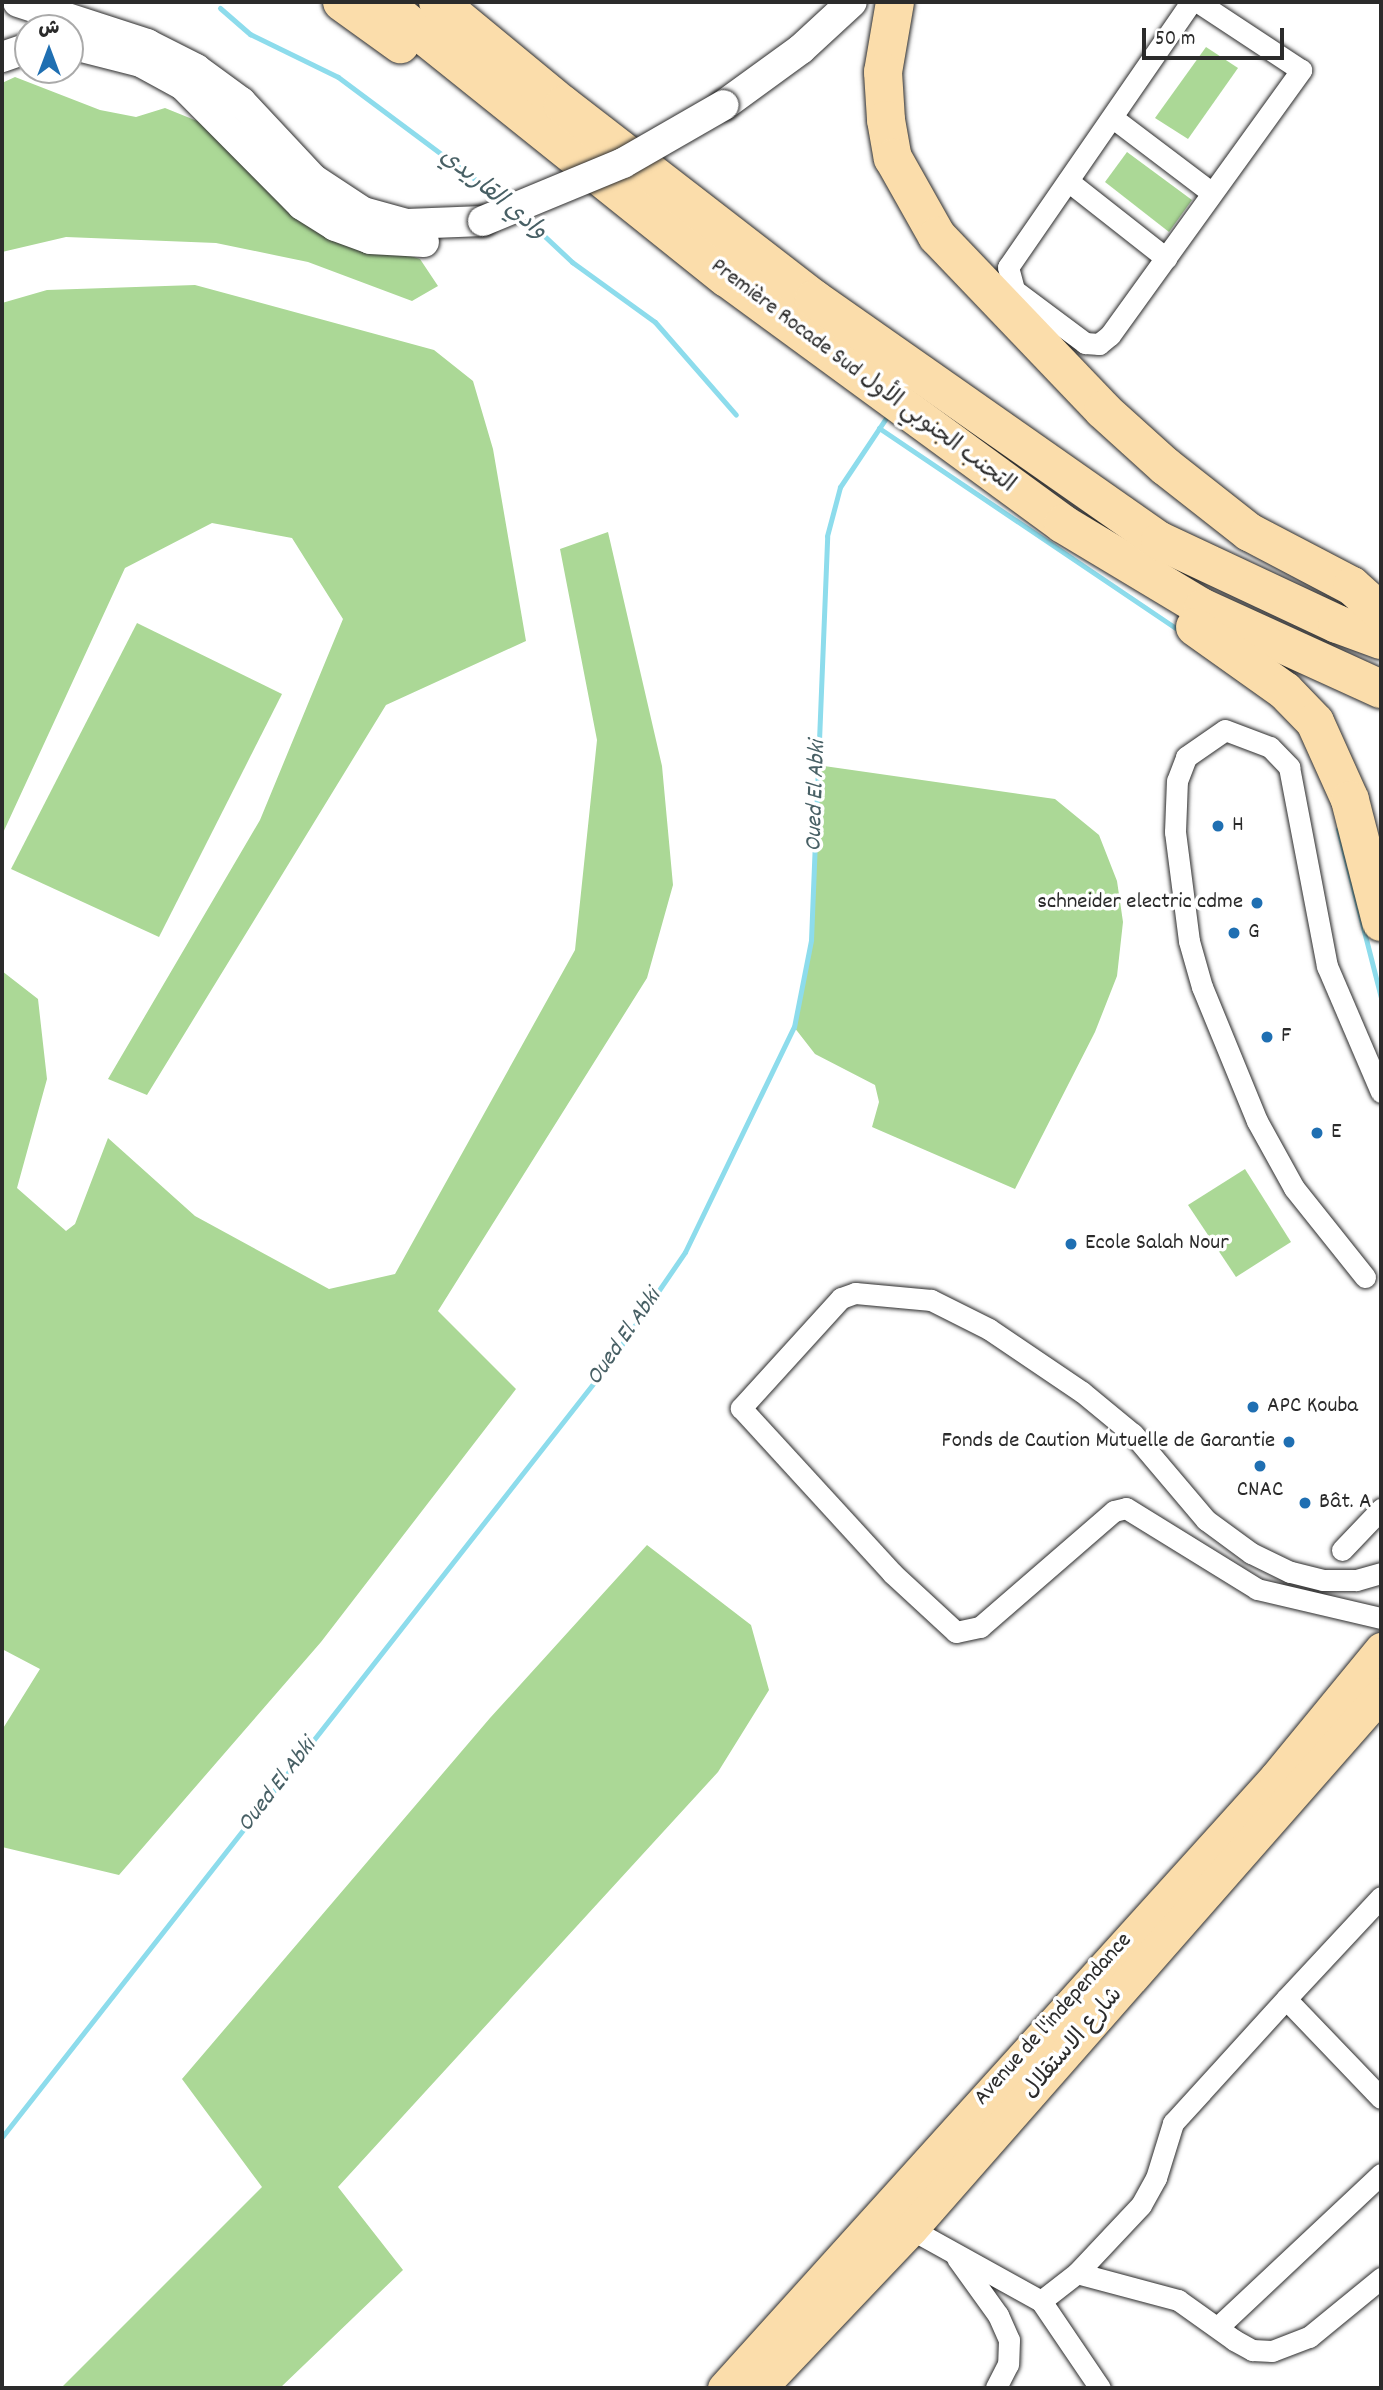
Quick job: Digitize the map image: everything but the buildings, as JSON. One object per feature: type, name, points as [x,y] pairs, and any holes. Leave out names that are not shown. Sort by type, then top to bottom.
[{"type":"highway","points":[[342,2],[408,49],[490,88]]},
{"type":"highway","name":"Première Rocade Sud التجنب الجنوبي الأول","points":[[382,2],[727,278],[965,455],[1138,572],[1203,608],[1381,689]]},
{"type":"highway","name":"Première Rocade Sud التجنب الجنوبي الأول","points":[[438,2],[563,105],[814,299],[1160,541],[1337,624],[1381,640]]},
{"type":"highway","points":[[895,2],[883,72],[886,120],[893,158],[937,236],[1102,410],[1191,488],[1249,532],[1352,586],[1381,612]]},
{"type":"highway","points":[[819,345],[879,406],[978,484],[1116,579],[1234,651],[1285,691],[1315,722],[1334,759],[1367,859],[1381,922]]},
{"type":"main road","name":"Avenue de l'independance","points":[[724,2388],[1276,1777],[1381,1649]]},
{"type":"main road","name":"شارع الاستقلال","points":[[760,2388],[911,2230],[1381,1694]]},
{"type":"street","points":[[18,2],[147,44],[196,69],[241,102],[313,179],[363,212],[407,224],[483,221]]},
{"type":"street","points":[[84,48],[141,62],[183,85],[302,205],[335,226],[370,239],[409,243],[450,239],[483,221],[623,163],[723,105],[801,49],[852,2]]},
{"type":"street","points":[[1191,2],[1008,267],[1014,290],[1085,344],[1099,344],[1166,258],[1301,70],[1198,2]]},
{"type":"street","points":[[1113,118],[1212,193]]},
{"type":"street","points":[[1068,181],[1166,258]]},
{"type":"street","points":[[1365,1277],[1294,1188],[1257,1121],[1202,987],[1189,941],[1175,832],[1177,781],[1186,757],[1225,730],[1270,747],[1289,767],[1327,966],[1381,1090]]},
{"type":"street","points":[[1381,1573],[1356,1580],[1323,1580],[1290,1572],[1251,1553],[1206,1520],[1133,1434],[1082,1392],[989,1329],[931,1300],[855,1293],[841,1298],[741,1408],[892,1573],[956,1632],[980,1627],[1114,1511],[1126,1508],[1257,1588],[1381,1618]]},
{"type":"street","points":[[1342,1550],[1381,1509]]},
{"type":"street","points":[[1041,2301],[1077,2273],[1140,2205],[1156,2178],[1174,2123],[1381,1897]]},
{"type":"street","points":[[1286,1999],[1381,2098]]},
{"type":"street","points":[[1219,2326],[1381,2174]]},
{"type":"street","points":[[911,2230],[1041,2301],[1100,2388]]},
{"type":"street","points":[[954,2253],[998,2315],[1009,2340],[1008,2364],[996,2388]]},
{"type":"street","points":[[1077,2273],[1178,2300],[1252,2350],[1272,2351],[1310,2337],[1381,2278]]},
{"type":"green space","points":[[1206,47],[1238,68],[1188,139],[1155,118]]},
{"type":"green space","points":[[14,77],[14,84],[33,84],[100,110],[136,117],[165,108],[212,127],[345,236],[420,259],[438,286],[412,301],[308,262],[216,243],[66,237],[2,252],[2,83]]},
{"type":"green space","points":[[1127,152],[1192,200],[1169,232],[1105,182]]},
{"type":"green space","points":[[195,285],[434,350],[473,381],[493,449],[526,641],[386,705],[147,1095],[108,1079],[260,820],[343,619],[292,538],[212,523],[125,568],[2,835],[2,303],[47,290]]},
{"type":"green space","points":[[608,532],[662,766],[673,885],[647,978],[438,1311],[516,1389],[321,1642],[119,1875],[2,1847],[2,1730],[40,1669],[2,1649],[2,971],[38,999],[47,1079],[17,1188],[66,1231],[75,1224],[108,1138],[195,1216],[329,1289],[395,1274],[575,950],[597,740],[560,549]]},
{"type":"green space","points":[[137,623],[282,694],[159,937],[11,869]]},
{"type":"green space","points":[[817,765],[1055,799],[1099,835],[1117,881],[1123,922],[1117,976],[1095,1032],[1015,1189],[872,1127],[879,1102],[875,1085],[815,1054],[794,1027],[811,940]]},
{"type":"green space","points":[[1245,1169],[1291,1242],[1236,1277],[1188,1205]]},
{"type":"green space","points":[[647,1545],[751,1625],[769,1690],[718,1772],[338,2187],[403,2270],[280,2388],[61,2388],[262,2187],[182,2079],[490,1718]]},
{"type":"waterway","name":"وادي القاريدي","points":[[220,8],[250,34],[338,77],[506,202]]},
{"type":"waterway","name":"وادي القاريدي","points":[[522,215],[572,262],[655,322],[736,415]]},
{"type":"waterway","name":"Oued El Abki","points":[[2,2137],[607,1366],[685,1252],[794,1027],[811,940],[827,536],[840,487],[888,415]]},
{"type":"waterway","points":[[879,428],[1181,632]]},
{"type":"waterway","points":[[1338,829],[1381,998]]},
{"type":"place","name":"H","points":[[1218,826]]},
{"type":"place","name":"schneider electric cdme","points":[[1257,903]]},
{"type":"place","name":"G","points":[[1234,933]]},
{"type":"place","name":"F","points":[[1267,1037]]},
{"type":"place","name":"E","points":[[1317,1133]]},
{"type":"place","name":"Ecole Salah Nour","points":[[1071,1244]]},
{"type":"place","name":"APC Kouba","points":[[1253,1407]]},
{"type":"place","name":"Fonds de Caution Mutuelle de Garantie","points":[[1289,1442]]},
{"type":"place","name":"CNAC","points":[[1260,1466]]},
{"type":"place","name":"Bât. A","points":[[1305,1503]]}]
